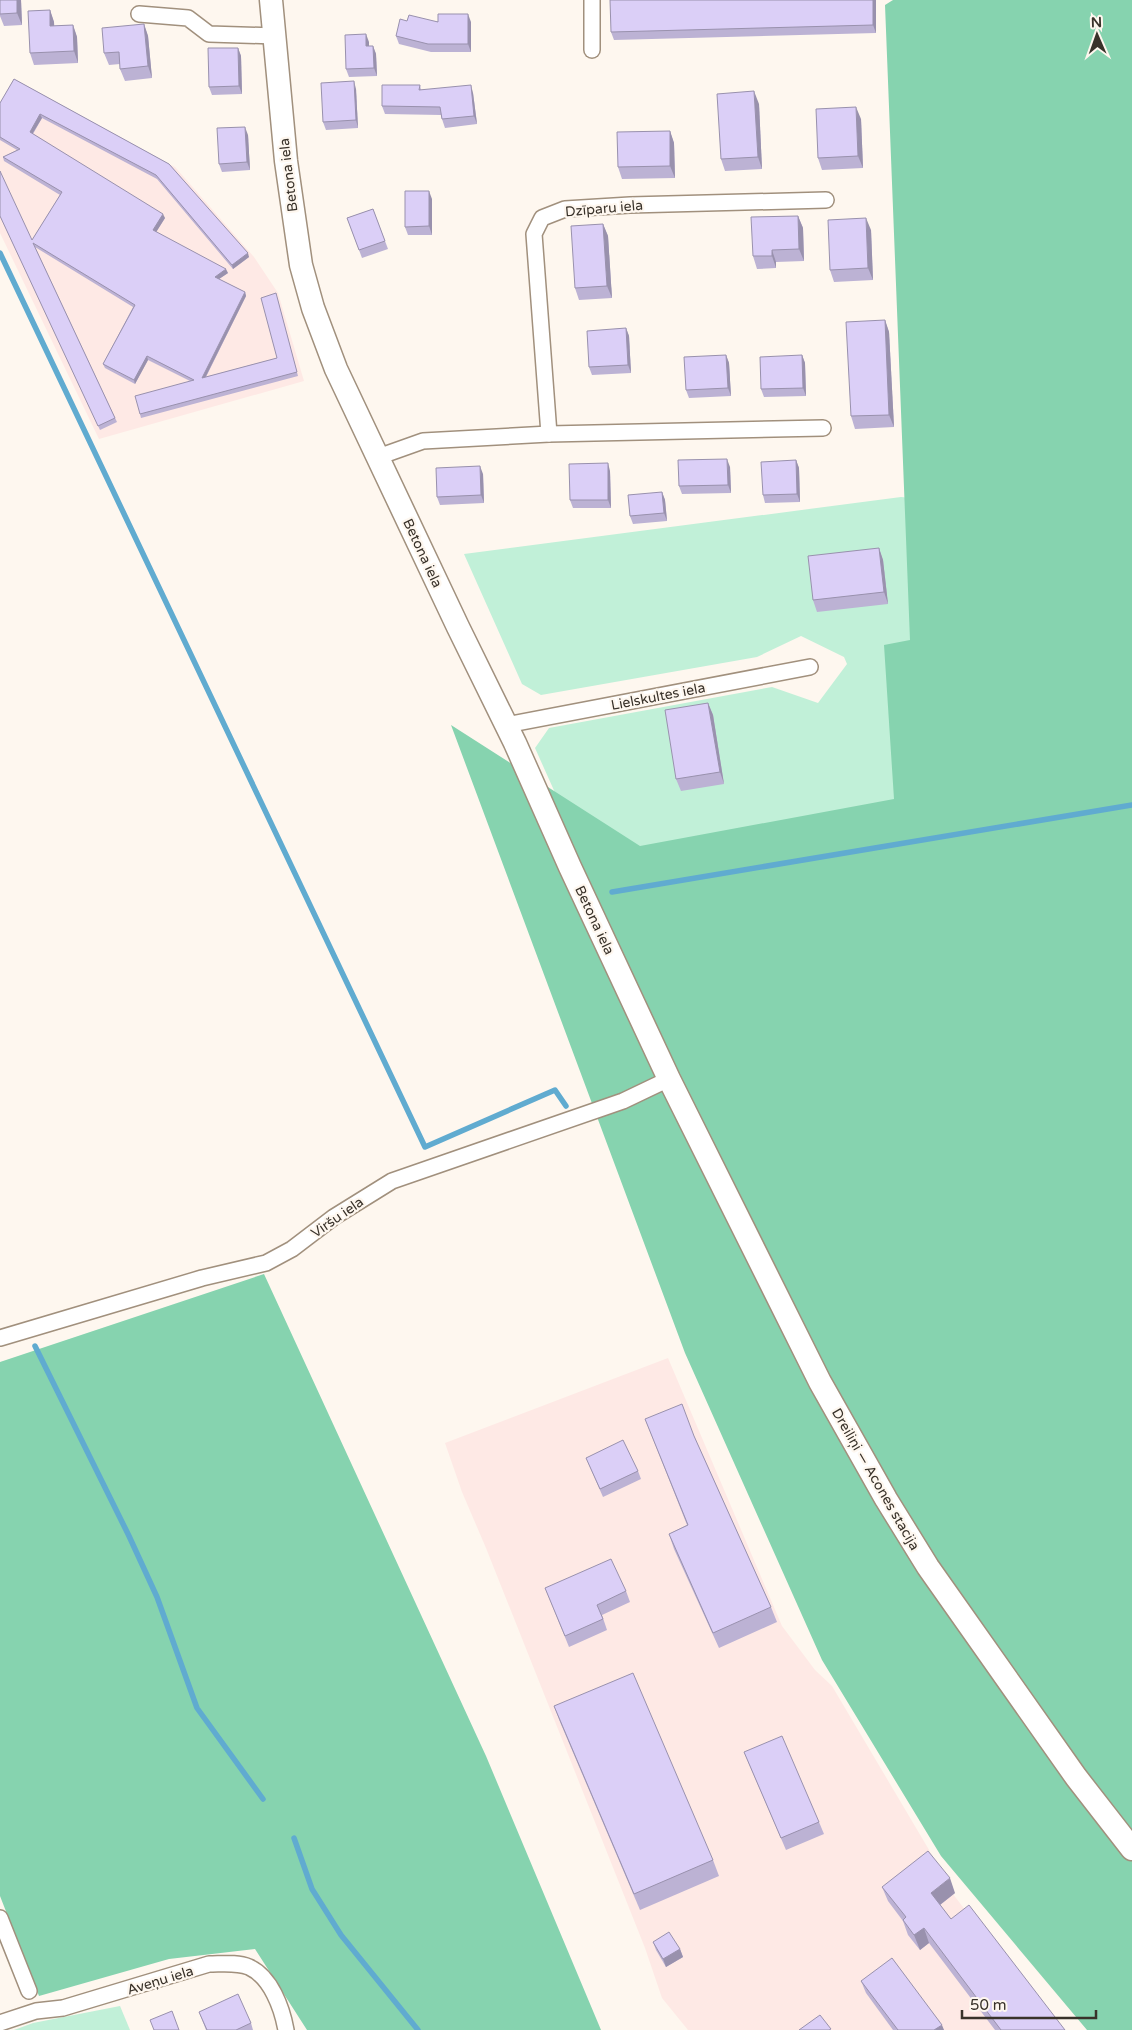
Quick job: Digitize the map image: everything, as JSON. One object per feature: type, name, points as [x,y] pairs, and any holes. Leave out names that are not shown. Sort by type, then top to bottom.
[{"type":"main road","name":"Betona iela","points":[[271,0],[286,162],[301,265],[313,308],[336,368],[506,725],[570,867],[670,1079]]},
{"type":"main road","name":"Dreiliņi — Acones stacija","points":[[670,1079],[816,1374],[901,1523],[928,1567],[1076,1777],[1132,1850]]},
{"type":"street","points":[[592,0],[592,50]]},
{"type":"street","points":[[139,14],[188,18],[209,34],[275,36]]},
{"type":"street","name":"Dzīparu iela","points":[[549,434],[534,234],[542,218],[565,209],[630,205],[826,200]]},
{"type":"street","points":[[378,457],[422,441],[549,434],[823,428]]},
{"type":"street","name":"Lielskultes iela","points":[[506,725],[810,667]]},
{"type":"street","name":"Viršu iela","points":[[0,1338],[202,1278],[266,1263],[292,1249],[334,1217],[392,1181],[623,1101],[670,1079]]},
{"type":"street","points":[[0,1918],[29,1991]]},
{"type":"street","name":"Aveņu iela","points":[[0,2023],[19,2015],[63,2008],[209,1964],[232,1963],[249,1967],[262,1976],[273,1992],[283,2015],[286,2030]]},
{"type":"shaded area","points":[[16,84],[175,167],[254,257],[278,293],[304,381],[99,439],[0,233],[0,109]]},
{"type":"shaded area","points":[[668,1358],[782,1626],[815,1670],[832,1686],[938,1865],[934,1869],[1056,2030],[688,2030],[662,1998],[645,1948],[462,1492],[445,1443]]},
{"type":"green space","points":[[893,0],[1132,0],[1132,2030],[1087,2030],[941,1856],[822,1660],[685,1353],[451,725],[640,846],[894,799],[884,645],[910,640],[885,5]]},
{"type":"green space","points":[[901,497],[911,498],[928,795],[591,873],[535,748],[549,728],[772,687],[818,703],[847,664],[844,657],[801,636],[757,657],[541,695],[522,684],[464,554]]},
{"type":"green space","points":[[264,1274],[486,1756],[601,2030],[307,2030],[255,1949],[169,1959],[39,1996],[0,1896],[0,1362]]},
{"type":"green space","points":[[120,2006],[130,2030],[14,2030],[33,2023]]},
{"type":"building","points":[[0,0],[17,0],[17,13],[0,14]]},
{"type":"building","points":[[610,0],[873,0],[873,25],[611,32]]},
{"type":"building","points":[[50,10],[50,26],[73,25],[74,51],[30,53],[28,11]]},
{"type":"building","points":[[438,14],[468,14],[468,44],[428,44],[396,36],[400,19],[407,21],[409,15],[438,22]]},
{"type":"building","points":[[144,24],[148,66],[120,69],[119,52],[104,53],[102,28]]},
{"type":"building","points":[[366,34],[366,46],[373,46],[374,68],[346,69],[345,35]]},
{"type":"building","points":[[208,48],[238,48],[239,86],[209,87]]},
{"type":"building","points":[[14,79],[169,164],[248,253],[232,265],[156,175],[40,114],[30,132],[163,214],[153,230],[226,269],[215,277],[245,292],[202,378],[277,358],[261,298],[276,293],[297,372],[140,414],[135,396],[194,380],[147,356],[134,380],[103,364],[135,305],[33,243],[115,418],[98,426],[0,216],[0,171],[32,240],[62,192],[3,157],[20,149],[0,137],[0,103]]},
{"type":"building","points":[[354,81],[356,120],[323,122],[321,83]]},
{"type":"building","points":[[382,85],[420,85],[419,90],[471,85],[474,116],[442,119],[440,107],[382,106]]},
{"type":"building","points":[[754,91],[758,157],[721,159],[717,94]]},
{"type":"building","points":[[856,107],[858,156],[818,158],[816,109]]},
{"type":"building","points":[[245,127],[247,162],[219,164],[217,128]]},
{"type":"building","points":[[670,131],[670,166],[618,167],[617,132]]},
{"type":"building","points":[[405,191],[429,191],[429,226],[405,227]]},
{"type":"building","points":[[373,209],[385,241],[359,250],[347,218]]},
{"type":"building","points":[[798,216],[799,249],[772,250],[772,256],[753,256],[751,217]]},
{"type":"building","points":[[866,218],[868,268],[830,270],[828,220]]},
{"type":"building","points":[[603,224],[607,286],[575,288],[571,226]]},
{"type":"building","points":[[885,320],[889,415],[851,416],[846,322]]},
{"type":"building","points":[[626,328],[628,365],[589,367],[587,331]]},
{"type":"building","points":[[726,355],[728,388],[686,390],[684,357]]},
{"type":"building","points":[[802,355],[803,388],[761,389],[760,357]]},
{"type":"building","points":[[727,459],[728,485],[679,486],[678,460]]},
{"type":"building","points":[[796,460],[797,494],[763,495],[761,462]]},
{"type":"building","points":[[608,463],[608,500],[570,500],[569,464]]},
{"type":"building","points":[[480,466],[481,495],[437,497],[436,468]]},
{"type":"building","points":[[662,492],[664,513],[630,516],[628,495]]},
{"type":"building","points":[[879,548],[884,592],[813,600],[808,556]]},
{"type":"building","points":[[708,703],[720,772],[676,779],[665,710]]},
{"type":"building","points":[[682,1404],[694,1436],[771,1607],[713,1633],[669,1534],[688,1525],[645,1419]]},
{"type":"building","points":[[623,1440],[638,1471],[600,1489],[586,1458]]},
{"type":"building","points":[[611,1559],[626,1591],[597,1605],[603,1619],[565,1636],[545,1588]]},
{"type":"building","points":[[633,1673],[713,1860],[634,1894],[554,1706]]},
{"type":"building","points":[[782,1736],[819,1822],[781,1838],[744,1752]]},
{"type":"building","points":[[928,1851],[950,1878],[931,1893],[951,1919],[969,1905],[1065,2030],[1001,2030],[924,1928],[914,1935],[903,1920],[906,1917],[882,1887]]},
{"type":"building","points":[[669,1932],[680,1949],[663,1959],[653,1942]]},
{"type":"building","points":[[892,1958],[942,2025],[934,2030],[898,2030],[861,1981]]},
{"type":"building","points":[[238,1994],[251,2023],[236,2030],[207,2030],[199,2012]]},
{"type":"building","points":[[172,2011],[179,2030],[154,2030],[150,2020]]},
{"type":"building","points":[[820,2015],[831,2029],[799,2030]]},
{"type":"waterway","points":[[0,253],[425,1147],[555,1090],[566,1106]]},
{"type":"waterway","points":[[612,892],[1132,805]]},
{"type":"waterway","points":[[35,1346],[157,1597],[197,1708],[263,1799]]},
{"type":"waterway","points":[[294,1838],[312,1889],[341,1935],[418,2030]]}]
